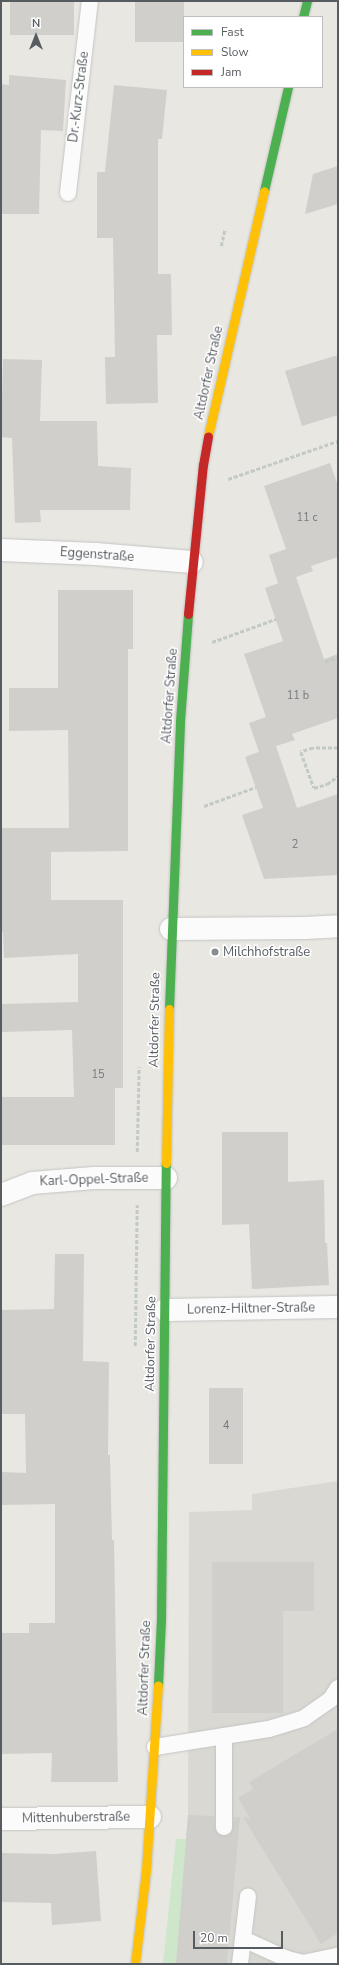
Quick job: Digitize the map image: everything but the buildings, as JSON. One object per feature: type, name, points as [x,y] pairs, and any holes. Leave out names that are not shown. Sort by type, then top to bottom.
[{"type":"main road","points":[[303,16],[307,1]]},
{"type":"main road","name":"Altdorfer Straße","points":[[134,1964],[142,1911],[150,1817],[161,1619],[164,1310],[171,929],[179,736],[192,562],[203,465],[230,332],[287,91]]},
{"type":"street","name":"Eggenstraße","points":[[1,550],[96,554],[192,562]]},
{"type":"street","points":[[171,929],[305,928],[338,926]]},
{"type":"street","name":"Karl-Oppel-Straße","points":[[1,1196],[32,1183],[94,1178],[166,1178]]},
{"type":"street","name":"Lorenz-Hiltner-Straße","points":[[164,1310],[338,1307]]},
{"type":"street","name":"Mittenhuberstraße","points":[[1,1819],[150,1817]]},
{"type":"lane","name":"Dr.-Kurz-Straße","points":[[68,193],[90,1]]},
{"type":"lane","points":[[155,1747],[269,1729],[304,1718],[331,1699],[338,1688]]},
{"type":"lane","points":[[224,1736],[224,1827]]},
{"type":"lane","points":[[240,1964],[248,1896]]},
{"type":"lane","points":[[243,1939],[287,1959],[303,1963],[337,1956]]},
{"type":"path","points":[[226,472],[225,479],[338,441]]},
{"type":"path","points":[[209,636],[209,644],[276,618]]},
{"type":"path","points":[[325,662],[338,657]]},
{"type":"path","points":[[338,748],[313,748],[302,752],[314,788],[327,784],[338,776]]},
{"type":"path","points":[[200,808],[256,787]]},
{"type":"path","points":[[135,1349],[137,1208]]},
{"type":"shaded area","points":[[338,1481],[338,1964],[176,1964],[188,1815],[189,1512],[252,1510],[252,1494]]},
{"type":"green space","points":[[176,1839],[187,1839],[176,1964],[163,1964]]},
{"type":"traffic: fast","points":[[303,16],[307,1]]},
{"type":"traffic: fast","points":[[264,191],[288,88]]},
{"type":"traffic: fast","points":[[169,1009],[180,721],[188,614]]},
{"type":"traffic: fast","points":[[158,1685],[161,1619],[166,1163]]},
{"type":"traffic: slow","points":[[208,436],[264,191]]},
{"type":"traffic: slow","points":[[166,1163],[169,1009]]},
{"type":"traffic: slow","points":[[135,1964],[146,1870],[158,1685]]},
{"type":"traffic: jam","points":[[188,614],[203,465],[208,436]]},
{"type":"place","name":"Milchhofstraße","points":[[215,952]]}]
